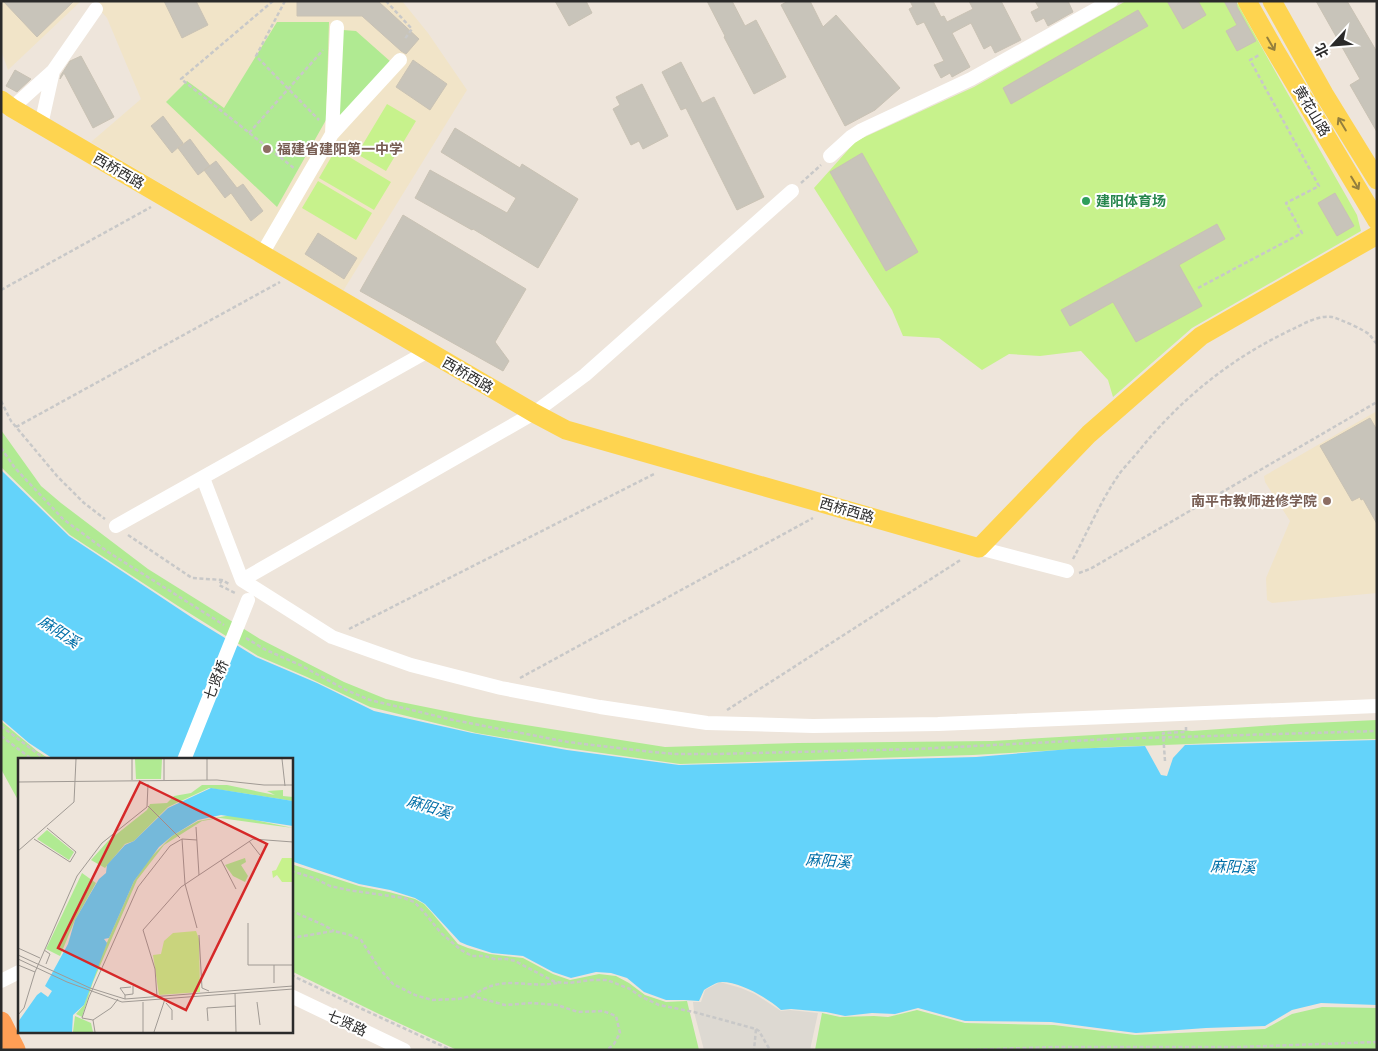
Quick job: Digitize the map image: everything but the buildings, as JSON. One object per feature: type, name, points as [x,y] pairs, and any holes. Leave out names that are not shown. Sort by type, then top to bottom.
[{"type":"highway","points":[[1,1022],[15,1050]]},
{"type":"main road","name":"黄花山路","points":[[1248,1],[1273,47],[1377,221]]},
{"type":"main road","name":"黄花山路","points":[[1272,1],[1324,94],[1375,173]]},
{"type":"main road","name":"西桥西路","points":[[6,104],[566,430],[979,548]]},
{"type":"main road","points":[[979,548],[1089,434],[1201,336],[1377,236]]},
{"type":"street","points":[[830,156],[862,130],[971,79],[1111,1]]},
{"type":"street","points":[[6,104],[53,71],[96,10]]},
{"type":"street","points":[[332,134],[337,31]]},
{"type":"street","points":[[262,254],[332,134],[400,60]]},
{"type":"street","points":[[41,125],[53,71]]},
{"type":"street","points":[[242,580],[534,413],[585,375],[792,191]]},
{"type":"street","points":[[116,526],[428,351]]},
{"type":"street","points":[[203,478],[242,580],[332,637],[411,665],[501,688],[707,723],[813,726],[938,724],[1377,706]]},
{"type":"street","points":[[979,548],[1066,571]]},
{"type":"street","name":"七贤桥","points":[[185,758],[248,600]]},
{"type":"street","points":[[1,981],[18,972]]},
{"type":"street","name":"七贤路","points":[[292,996],[404,1050]]},
{"type":"path","points":[[273,1],[181,79],[306,178]]},
{"type":"path","points":[[285,1],[256,56],[332,134]]},
{"type":"path","points":[[386,1],[412,28],[404,40]]},
{"type":"path","points":[[249,133],[337,31]]},
{"type":"path","points":[[1198,288],[1302,233],[1286,203],[1319,186],[1250,60],[1273,47]]},
{"type":"path","points":[[792,191],[830,156]]},
{"type":"path","points":[[1,290],[166,198]]},
{"type":"path","points":[[16,427],[296,274]]},
{"type":"path","points":[[1377,344],[1369,335],[1353,326],[1332,318],[1316,318],[1241,357],[1204,384],[1176,409],[1120,473],[1066,571],[1078,573],[1090,570],[1377,402]]},
{"type":"path","points":[[1,401],[11,421],[64,483],[84,503],[192,578],[222,580],[219,584]]},
{"type":"path","points":[[1,448],[15,468],[63,519],[108,552],[228,627]]},
{"type":"path","points":[[332,637],[677,462]]},
{"type":"path","points":[[501,688],[834,506]]},
{"type":"path","points":[[707,723],[979,548]]},
{"type":"path","points":[[244,637],[264,649],[370,700],[453,720],[568,742],[676,754],[916,749],[1111,739],[1377,731]]},
{"type":"path","points":[[1,726],[43,758]]},
{"type":"path","points":[[1165,760],[1163,732],[1186,732]]},
{"type":"path","points":[[1,736],[30,758]]},
{"type":"path","points":[[292,871],[314,878],[330,886],[404,898],[414,902],[441,933],[461,950],[472,956],[485,956],[515,961],[555,982],[607,980],[630,989],[659,1006],[694,1012],[756,1029],[770,1050]]},
{"type":"path","points":[[292,911],[305,918],[321,923],[334,931],[361,940],[379,968],[393,984],[414,995],[432,1000],[458,999],[472,996],[505,1004],[557,1005],[578,1012],[603,1011],[616,1016],[620,1033],[614,1044],[606,1050]]},
{"type":"path","points":[[292,938],[334,931]]},
{"type":"path","points":[[292,975],[451,1050]]},
{"type":"path","points":[[472,996],[482,988],[498,984],[515,982],[545,985],[560,982]]},
{"type":"path","points":[[754,1050],[756,1029]]},
{"type":"path","points":[[964,1050],[1055,1047],[1239,1047],[1377,1042]]},
{"type":"shaded area","points":[[1,1],[81,1],[8,70],[1,50]]},
{"type":"shaded area","name":"福建省建阳第一中学","points":[[92,1],[402,1],[428,33],[467,90],[343,291],[91,142],[141,99],[107,18]]},
{"type":"shaded area","name":"南平市教师进修学院","points":[[1377,411],[1377,593],[1272,603],[1267,600],[1266,578],[1290,521],[1265,482],[1264,476]]},
{"type":"shaded area","points":[[720,982],[755,994],[781,1011],[818,1013],[810,1050],[704,1050],[693,1002],[701,1002],[705,990]]},
{"type":"green space","name":"建阳体育场","points":[[1126,1],[1236,1],[1357,215],[1361,231],[1192,328],[1113,397],[1108,380],[1081,351],[1040,356],[1009,354],[982,370],[939,338],[903,336],[892,310],[814,188],[856,141],[974,87]]},
{"type":"green space","points":[[277,22],[329,22],[326,120],[277,207],[166,102],[187,81],[224,108]]},
{"type":"green space","points":[[343,30],[356,31],[391,62],[337,122]]},
{"type":"green space","points":[[387,104],[416,121],[386,171],[357,154]]},
{"type":"green space","points":[[336,149],[391,182],[374,210],[319,178]]},
{"type":"green space","points":[[318,181],[372,213],[356,240],[302,208]]},
{"type":"green space","points":[[1,430],[41,486],[148,569],[260,639],[344,682],[386,699],[475,717],[665,747],[798,743],[992,741],[1377,720],[1377,739],[1242,742],[973,755],[680,764],[476,733],[370,707],[258,656],[178,606],[70,535],[1,467]]},
{"type":"green space","points":[[1,721],[48,758],[18,758],[18,800],[1,769]]},
{"type":"green space","points":[[292,864],[359,886],[415,899],[424,904],[458,944],[468,948],[490,954],[523,958],[553,974],[570,980],[599,974],[616,976],[645,995],[666,1002],[687,1001],[699,1050],[457,1050],[292,971]]},
{"type":"green space","points":[[1322,1007],[1377,1008],[1377,1050],[815,1050],[822,1013],[840,1017],[888,1017],[917,1010],[965,1023],[1054,1025],[1135,1035],[1265,1029],[1292,1014]]},
{"type":"water","name":"麻阳溪","points":[[1,470],[69,536],[194,619],[256,657],[317,683],[374,711],[472,733],[567,750],[679,765],[976,757],[1070,749],[1145,746],[1161,775],[1167,776],[1173,758],[1185,745],[1377,740],[1377,1005],[1321,1003],[1292,1010],[1265,1026],[1136,1033],[1051,1022],[965,1021],[918,1008],[895,1014],[872,1013],[845,1016],[826,1012],[781,1010],[753,992],[737,985],[722,982],[704,990],[699,1001],[666,1000],[644,992],[627,978],[611,973],[596,972],[571,978],[553,972],[523,956],[492,953],[467,945],[460,942],[425,904],[415,898],[390,890],[359,884],[292,861],[292,758],[52,758],[29,743],[1,719]]},
{"type":"place","name":"福建省建阳第一中学","points":[[267,149]]},
{"type":"place","name":"建阳体育场","points":[[1086,201]]},
{"type":"place","name":"南平市教师进修学院","points":[[1327,501]]}]
